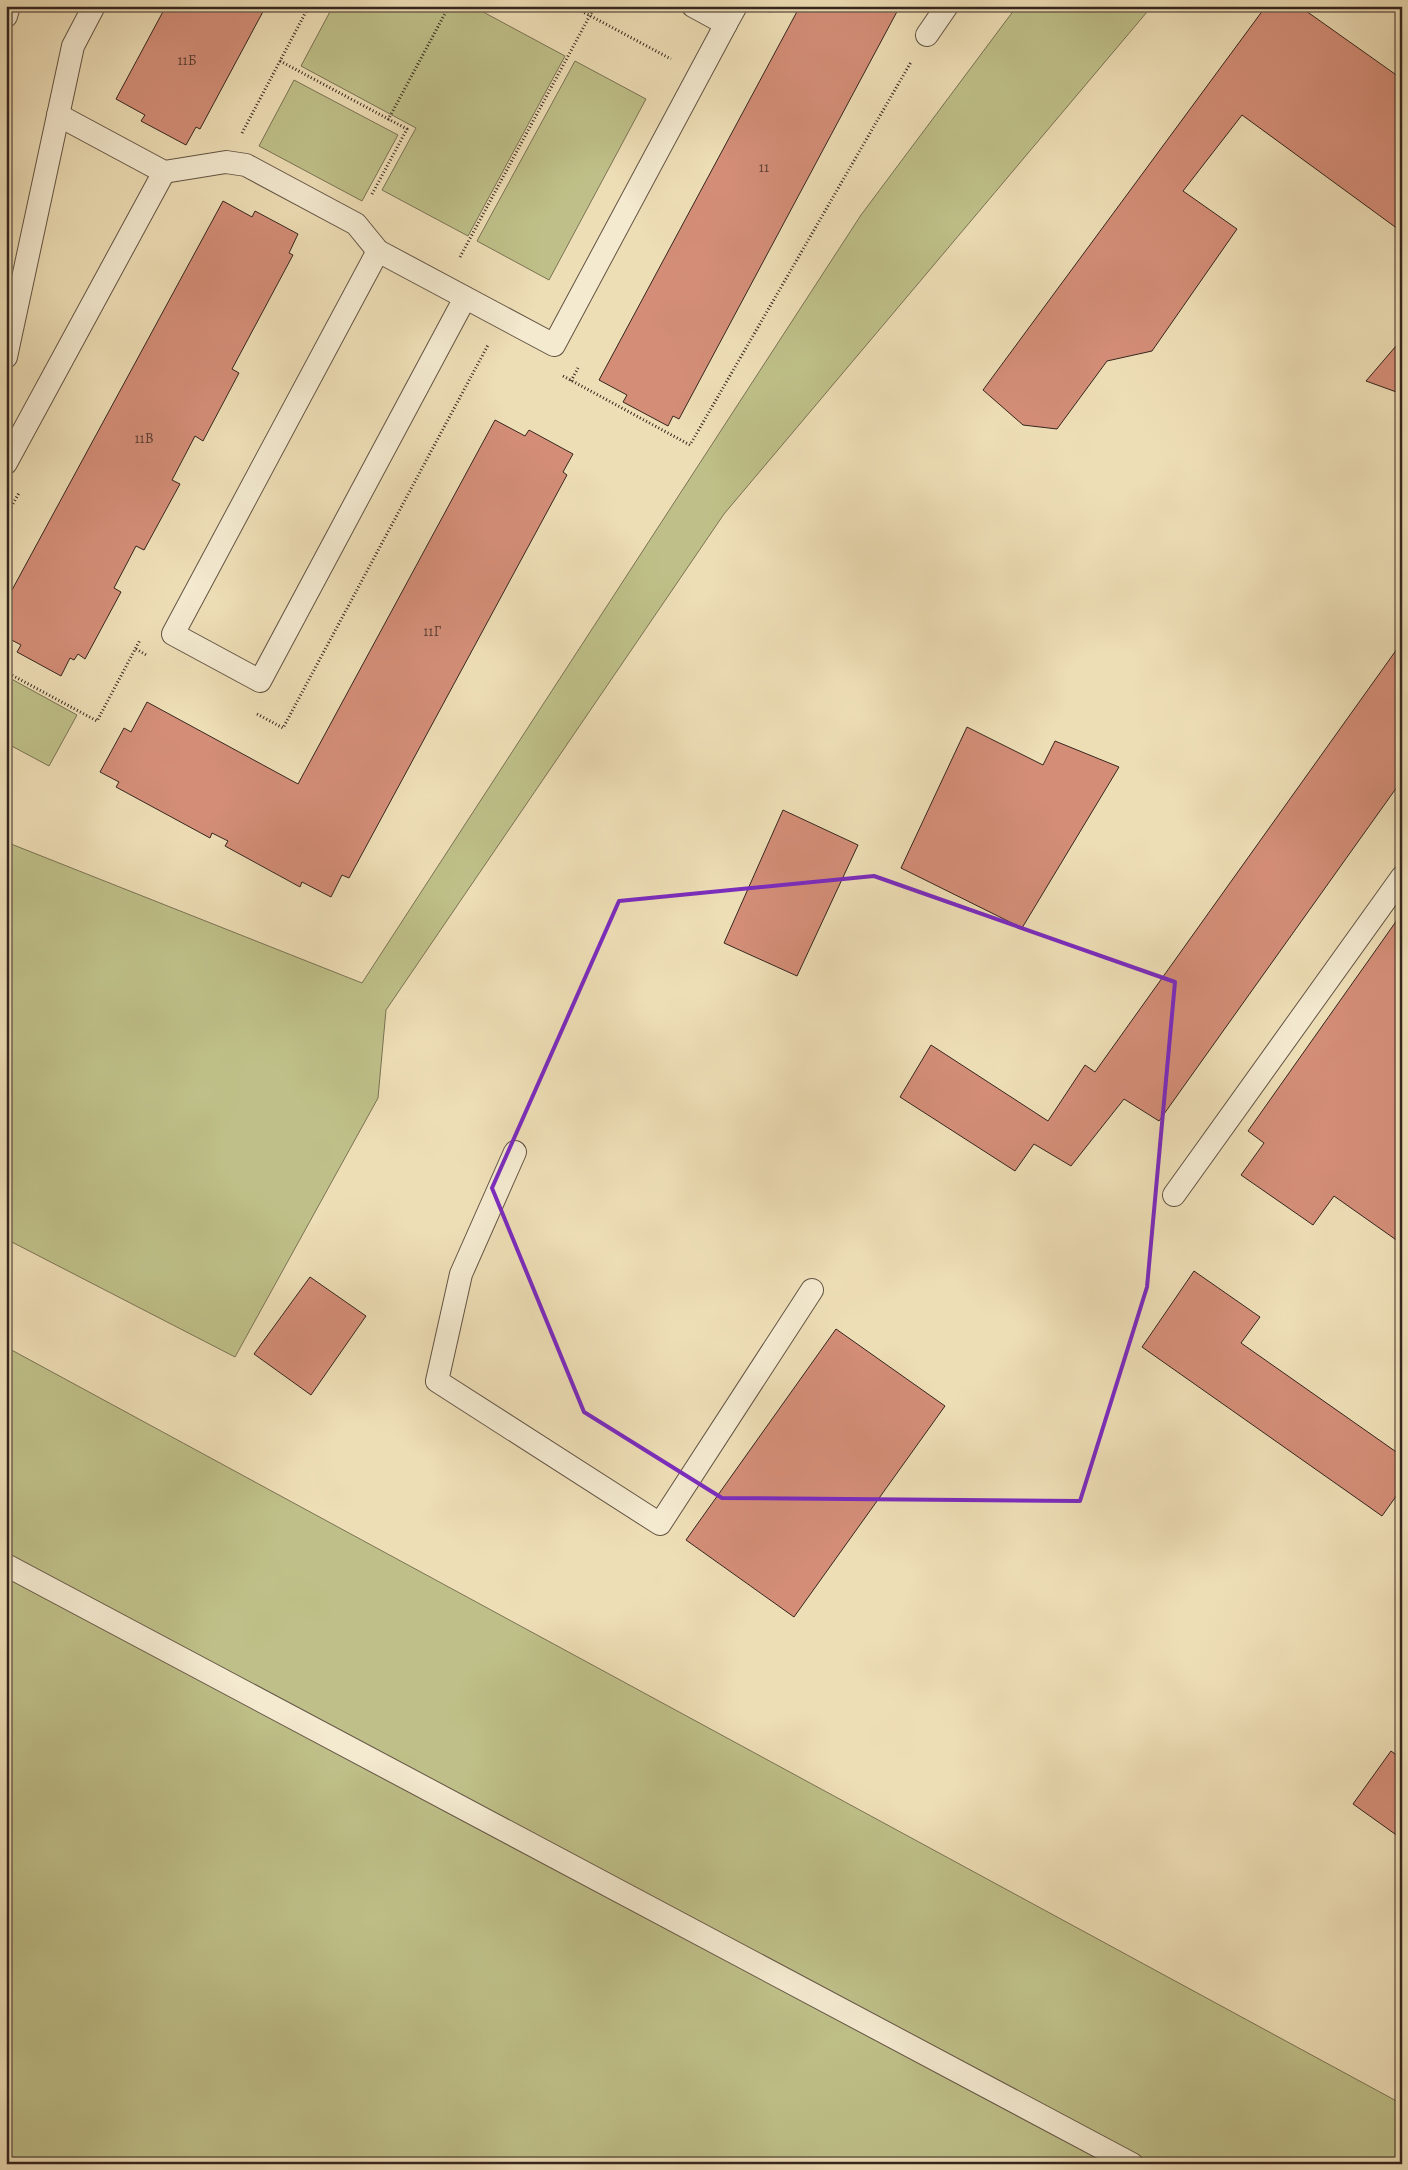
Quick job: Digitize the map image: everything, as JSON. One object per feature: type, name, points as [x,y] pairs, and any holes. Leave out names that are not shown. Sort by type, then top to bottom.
[{"type":"lane","points":[[6,16],[9,6]]},
{"type":"lane","points":[[6,358],[73,46],[94,6]]},
{"type":"lane","points":[[58,115],[164,172],[226,162],[246,165],[356,224],[378,251],[554,345],[731,15],[693,6]]},
{"type":"lane","points":[[927,35],[947,6]]},
{"type":"lane","points":[[6,463],[164,172]]},
{"type":"lane","points":[[378,251],[173,634],[216,658],[260,681],[465,298]]},
{"type":"lane","points":[[1174,1194],[1402,877]]},
{"type":"lane","points":[[515,1152],[461,1274],[438,1381],[660,1524],[812,1290]]},
{"type":"lane","points":[[6,1565],[1132,2164]]},
{"type":"path","points":[[226,162],[309,6]]},
{"type":"path","points":[[388,120],[449,6]]},
{"type":"path","points":[[572,6],[699,74]]},
{"type":"path","points":[[445,286],[595,6]]},
{"type":"path","points":[[555,372],[690,444],[927,35]]},
{"type":"path","points":[[280,61],[407,129],[356,224]]},
{"type":"highlighted area","points":[[874,876],[1175,982],[1147,1287],[1080,1501],[722,1498],[584,1412],[492,1188],[619,901]]},
{"type":"green space","points":[[333,6],[472,6],[565,56],[468,236],[382,190],[416,128],[301,66]]},
{"type":"green space","points":[[1017,6],[1152,6],[724,514],[386,1010],[378,1098],[235,1357],[6,1239],[6,842],[362,983],[861,215]]},
{"type":"green space","points":[[575,61],[646,99],[549,280],[477,241]]},
{"type":"green space","points":[[294,80],[398,135],[362,201],[259,146]]},
{"type":"green space","points":[[6,676],[77,715],[49,766],[6,743]]},
{"type":"green space","points":[[6,1347],[1402,2104],[1402,2164],[6,2164]]},
{"type":"building","points":[[166,6],[266,6],[200,129],[196,127],[186,145],[141,121],[145,115],[116,99]]},
{"type":"building","points":[[800,6],[900,6],[679,419],[673,416],[668,426],[623,402],[627,395],[599,380]]},
{"type":"building","points":[[1266,6],[1299,6],[1402,79],[1402,232],[1242,115],[1183,191],[1237,229],[1152,351],[1107,361],[1057,429],[1023,425],[983,390]]},
{"type":"building","points":[[223,201],[252,217],[255,211],[298,234],[289,253],[293,255],[232,369],[239,373],[203,441],[195,436],[172,480],[180,484],[144,550],[136,546],[114,588],[121,592],[85,659],[78,654],[74,660],[70,658],[61,676],[17,652],[21,645],[6,637],[6,601]]},
{"type":"building","points":[[1402,339],[1402,394],[1366,381]]},
{"type":"building","points":[[495,420],[525,436],[529,430],[573,454],[563,472],[567,475],[349,878],[342,875],[331,897],[302,882],[300,887],[225,846],[228,841],[212,833],[210,838],[116,787],[119,782],[100,772],[124,728],[131,732],[147,702],[298,784]]},
{"type":"building","points":[[1402,642],[1402,780],[1159,1121],[1124,1099],[1071,1166],[1034,1144],[1015,1171],[900,1097],[931,1045],[1048,1121],[1085,1065],[1095,1072]]},
{"type":"building","points":[[967,727],[1043,765],[1055,741],[1119,767],[1022,928],[901,868]]},
{"type":"building","points":[[783,810],[858,845],[797,976],[724,943]]},
{"type":"building","points":[[1402,913],[1402,1244],[1334,1196],[1313,1225],[1241,1175],[1264,1143],[1248,1131]]},
{"type":"building","points":[[1194,1271],[1260,1317],[1241,1343],[1402,1456],[1402,1488],[1382,1516],[1142,1347]]},
{"type":"building","points":[[310,1277],[366,1316],[311,1395],[254,1354]]},
{"type":"building","points":[[836,1329],[945,1406],[794,1617],[686,1540]]},
{"type":"building","points":[[1391,1751],[1402,1759],[1402,1839],[1353,1804]]}]
